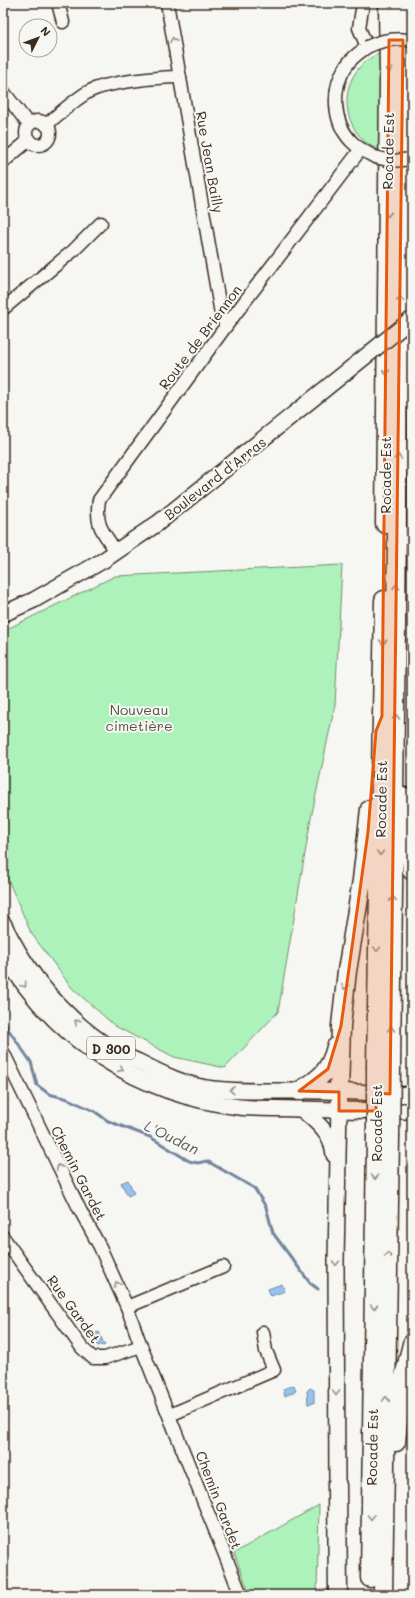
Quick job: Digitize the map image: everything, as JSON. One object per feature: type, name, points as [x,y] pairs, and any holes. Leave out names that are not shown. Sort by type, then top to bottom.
[{"type":"highway","name":"Rocade Est","points":[[370,1595],[383,1476],[385,1438],[382,716],[389,78],[388,3]]},
{"type":"highway","name":"Rocade Est","points":[[383,1067],[395,756],[403,3]]},
{"type":"highway","points":[[339,1092],[341,1026],[347,971],[358,909],[368,832],[376,731],[382,716]]},
{"type":"highway","points":[[395,756],[403,778],[412,871]]},
{"type":"highway","points":[[299,1091],[321,1077],[328,1069],[334,1054],[341,1026]]},
{"type":"highway","points":[[383,1476],[385,1438],[402,1385],[412,1344]]},
{"type":"highway","name":"Rocade Est","points":[[383,1476],[383,1595]]},
{"type":"highway","points":[[337,1485],[338,1595]]},
{"type":"main road","name":"Boulevard d'Arras","points":[[3,614],[34,600],[104,560],[158,523],[412,319]]},
{"type":"main road","name":"D 300","points":[[3,923],[13,944],[31,973],[52,999],[78,1024],[116,1052],[173,1078],[212,1089],[271,1092],[299,1091],[412,1095]]},
{"type":"main road","name":"D 300","points":[[3,952],[24,984],[42,1007],[89,1050],[108,1062],[172,1092],[202,1101],[241,1107],[339,1111],[412,1111]]},
{"type":"main road","points":[[337,1485],[337,1224],[339,1092]]},
{"type":"main road","points":[[301,1109],[326,1132],[334,1149],[337,1224]]},
{"type":"street","points":[[58,3],[63,22]]},
{"type":"street","name":"Rue Jean Bailly","points":[[167,3],[221,314],[226,326]]},
{"type":"street","points":[[363,3],[359,28],[367,46]]},
{"type":"street","points":[[412,41],[393,39],[367,46],[346,65],[336,91],[338,118],[343,130],[351,141],[360,149],[375,158],[392,162],[412,159]]},
{"type":"street","points":[[46,125],[74,101],[90,91],[160,77],[180,77]]},
{"type":"street","points":[[3,92],[28,125],[26,134],[29,140],[35,144],[45,142],[50,134],[46,125],[38,121],[28,125]]},
{"type":"street","points":[[3,162],[29,140]]},
{"type":"street","name":"Route de Briennon","points":[[116,551],[100,528],[97,513],[99,500],[226,326],[360,149]]},
{"type":"street","points":[[3,309],[74,250],[101,223]]},
{"type":"street","name":"Chemin Gardet","points":[[3,1052],[80,1210],[100,1247],[127,1307],[141,1346],[241,1595]]},
{"type":"street","name":"Rue Gardet","points":[[3,1237],[82,1348],[93,1358],[105,1358],[141,1346]]},
{"type":"street","points":[[127,1307],[223,1267]]},
{"type":"street","points":[[170,1415],[274,1370],[266,1351],[264,1332]]},
{"type":"street","points":[[332,1595],[337,1485]]},
{"type":"highlighted area","points":[[389,40],[403,40],[390,1094],[376,1093],[376,1111],[339,1111],[339,1092],[299,1091],[328,1069],[341,1026],[368,832],[376,731],[382,716]]},
{"type":"green space","points":[[381,53],[379,150],[365,141],[355,130],[349,116],[347,101],[349,86],[356,72],[366,61]]},
{"type":"green space","name":"Nouveau cimetière","points":[[342,565],[335,705],[311,818],[278,1012],[225,1068],[174,1057],[115,1026],[72,988],[31,933],[3,868],[3,631],[115,576]]},
{"type":"green space","points":[[319,1505],[317,1593],[314,1595],[250,1595],[234,1553]]},
{"type":"water","points":[[128,1180],[134,1193],[128,1196],[121,1183]]},
{"type":"water","points":[[282,1284],[285,1291],[271,1296],[268,1289]]},
{"type":"water","points":[[99,1332],[103,1342],[105,1343],[104,1346],[98,1346],[93,1334]]},
{"type":"water","points":[[294,1385],[296,1391],[285,1396],[283,1389]]},
{"type":"water","points":[[310,1388],[314,1390],[314,1403],[308,1404],[307,1391]]},
{"type":"waterway","name":"L'Oudan","points":[[3,1019],[8,1029],[31,1062],[37,1085],[49,1094],[68,1099],[94,1111],[108,1121],[150,1137],[189,1161],[198,1163],[207,1161],[254,1188],[266,1207],[273,1233],[310,1283],[318,1289]]}]
